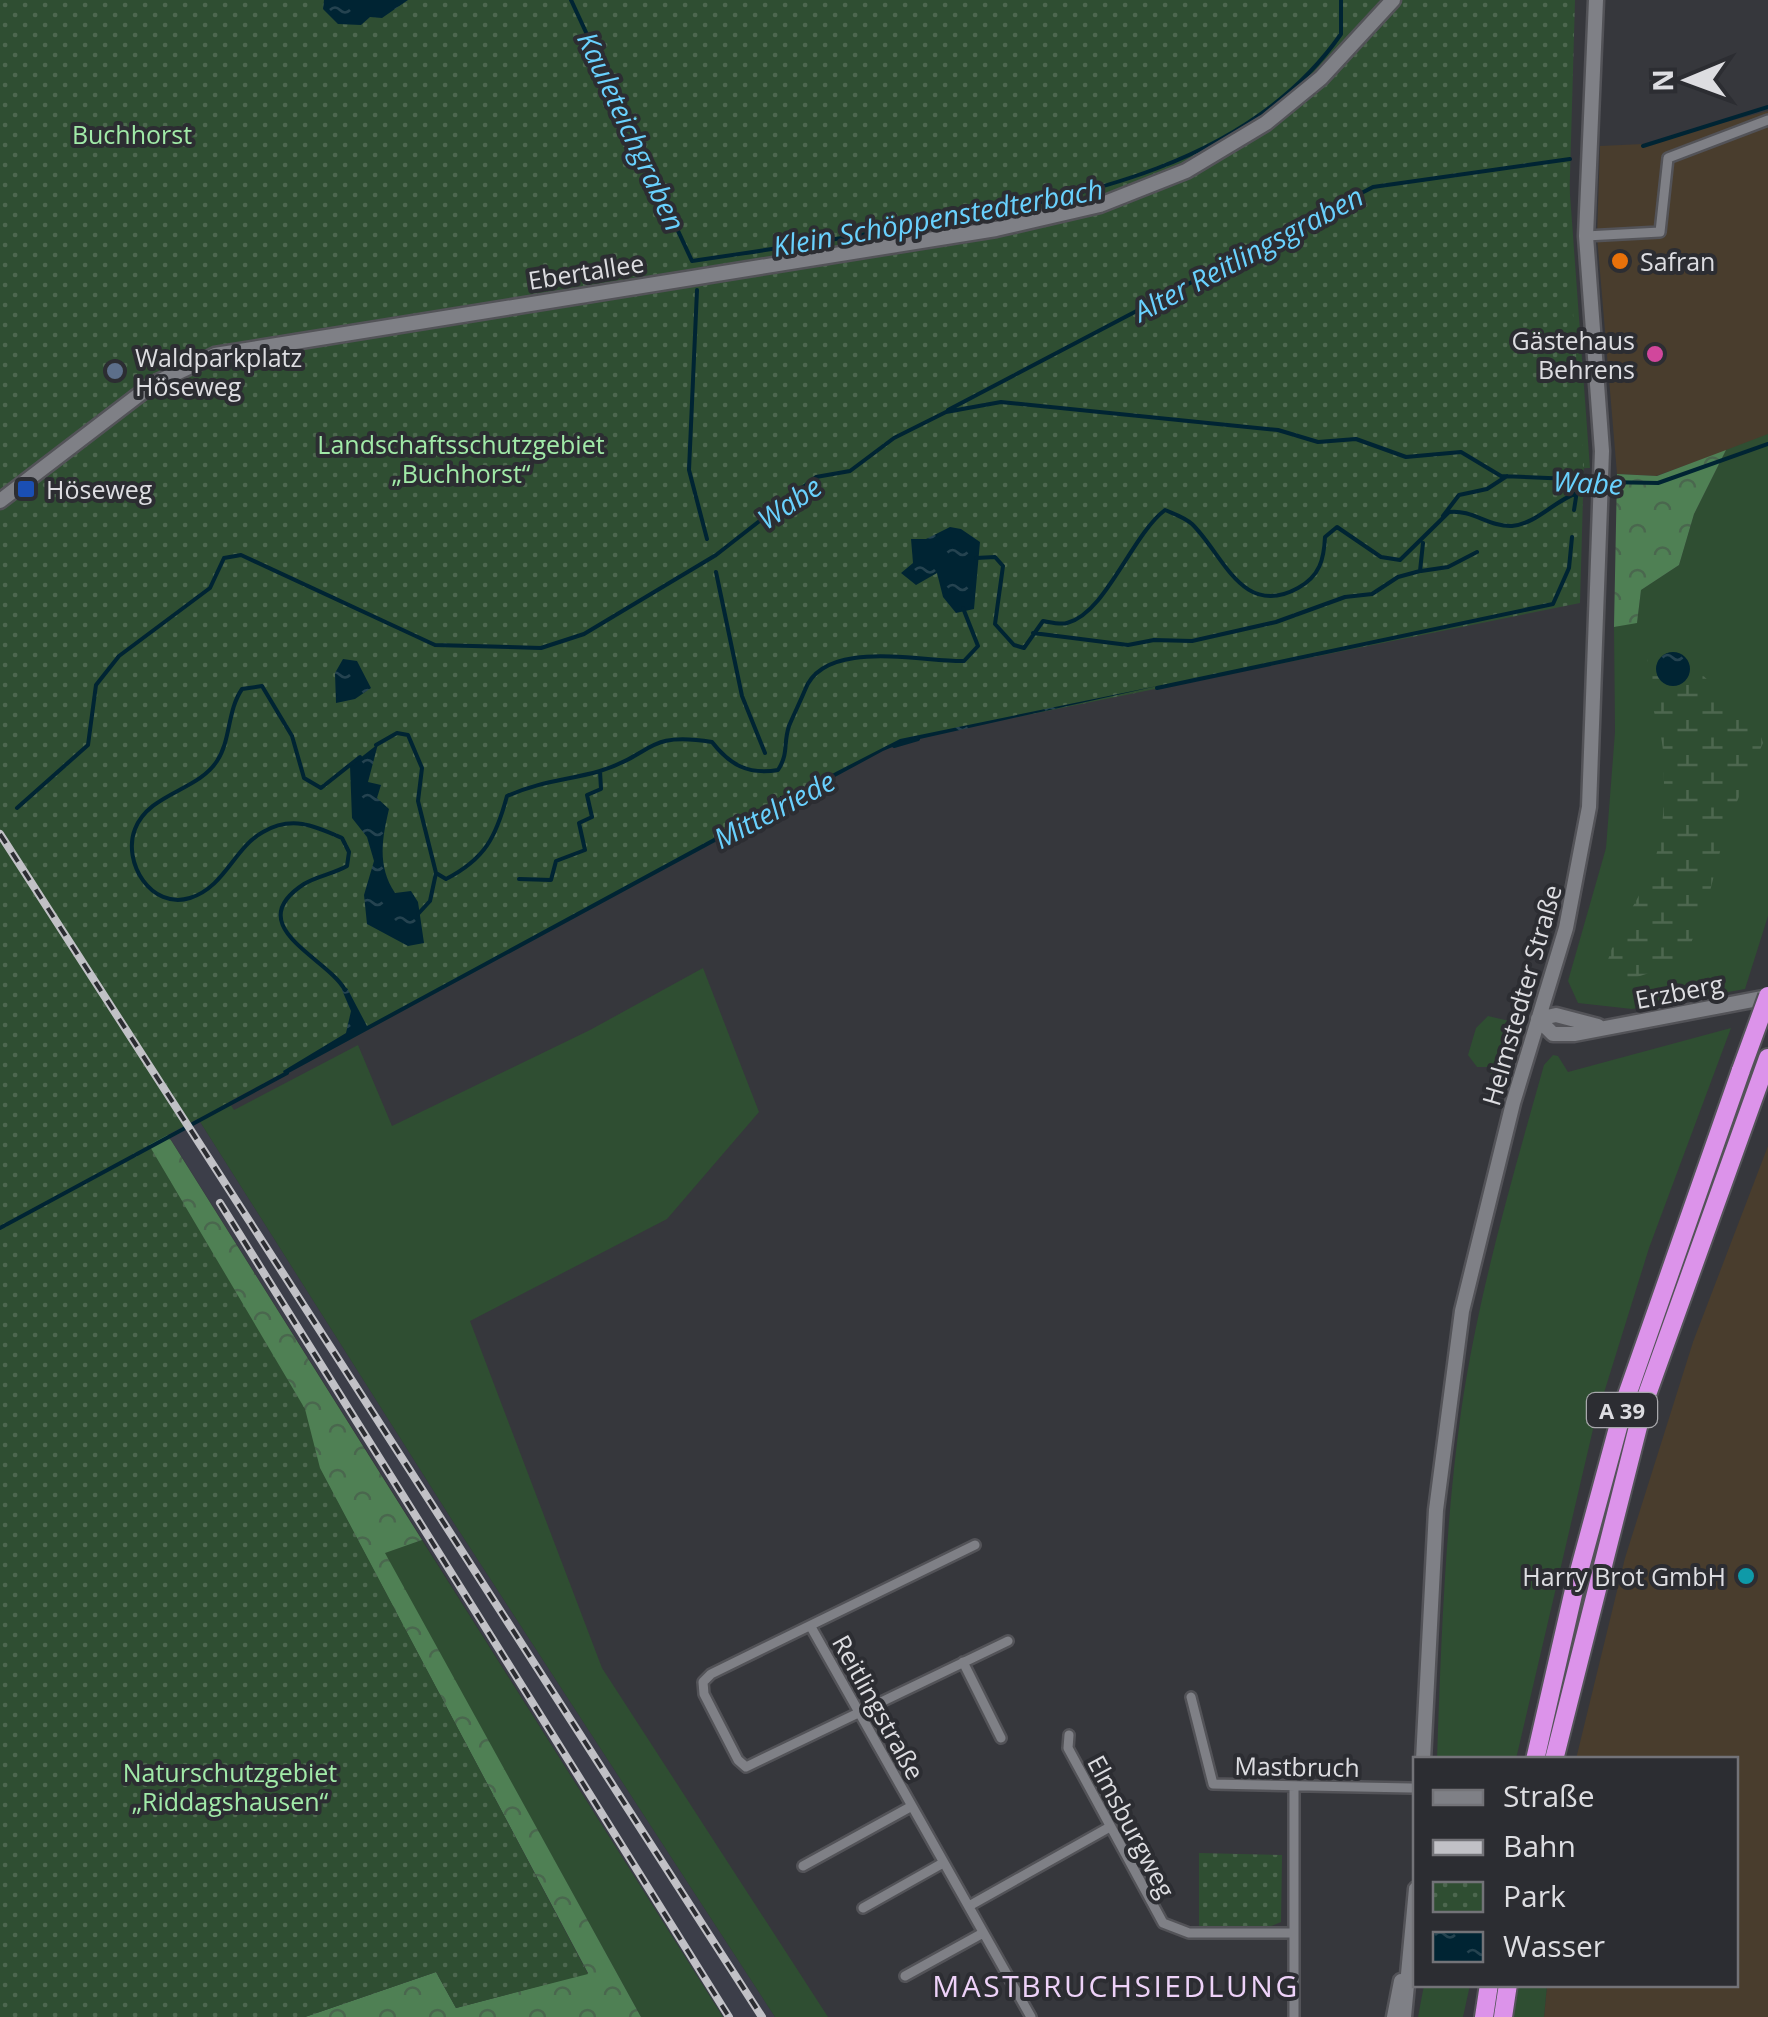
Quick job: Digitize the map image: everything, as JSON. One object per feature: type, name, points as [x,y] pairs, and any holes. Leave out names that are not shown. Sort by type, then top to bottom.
[{"type":"highway","name":"A 39","points":[[1536,1757],[1574,1590],[1626,1398],[1768,996]]},
{"type":"highway","name":"A 39","points":[[1555,1757],[1644,1403],[1765,1066]]},
{"type":"highway","points":[[1484,2017],[1489,1987]]},
{"type":"highway","points":[[1503,2017],[1508,1987]]},
{"type":"street","name":"Ebertallee","points":[[0,501],[153,384],[215,355],[1015,225],[1132,194],[1186,171],[1266,123],[1321,78],[1393,0]]},
{"type":"street","name":"Helmstedter Straße","points":[[1423,1757],[1435,1522],[1453,1366],[1490,1190],[1575,891],[1590,807],[1602,451],[1586,236],[1596,0]]},
{"type":"street","points":[[1586,236],[1660,232],[1668,158],[1768,120]]},
{"type":"street","name":"Erzberg","points":[[1538,1020],[1556,1015],[1599,1026],[1768,996]]},
{"type":"street","points":[[976,1545],[711,1674],[703,1682],[704,1694],[738,1760],[746,1767],[1008,1641]]},
{"type":"street","name":"Reitlingstraße","points":[[811,1627],[1031,2017]]},
{"type":"street","points":[[963,1662],[1001,1738]]},
{"type":"street","name":"Mastbruch","points":[[1190,1696],[1214,1784],[1411,1788]]},
{"type":"street","name":"Elmsburgweg","points":[[1069,1735],[1068,1748],[1163,1924],[1173,1930],[1293,1933]]},
{"type":"street","points":[[1294,1787],[1294,2017]]},
{"type":"street","name":"Reitlingstraße","points":[[802,1866],[912,1806]]},
{"type":"street","points":[[970,1906],[1108,1828]]},
{"type":"street","points":[[863,1908],[943,1863]]},
{"type":"street","points":[[1404,2017],[1413,1915]]},
{"type":"street","points":[[906,1976],[983,1933]]},
{"type":"street","points":[[1394,2017],[1410,1942]]},
{"type":"shaded area","points":[[1768,111],[1768,436],[1656,476],[1617,474],[1597,236],[1600,146],[1643,144]]},
{"type":"shaded area","points":[[0,814],[66,910],[452,1520],[775,2017],[723,2017],[0,868]]},
{"type":"shaded area","points":[[1768,1146],[1768,2017],[1544,2017],[1547,1987],[1738,1987],[1738,1757],[1576,1757],[1625,1558],[1693,1342]]},
{"type":"green space","name":"Landschaftsschutzgebiet „Buchhorst“","points":[[0,0],[1575,0],[1568,245],[1584,461],[1580,603],[938,733],[886,748],[149,1145],[305,1409],[320,1468],[588,1974],[456,2008],[436,1972],[305,2017],[0,2017]]},
{"type":"green space","points":[[1567,153],[1590,468],[1506,472],[118,924],[234,1110],[358,1045],[392,1126],[590,1030],[703,968],[759,1112],[667,1219],[470,1321],[602,1668],[828,2017],[775,2017],[452,1520],[66,910]]},
{"type":"green space","points":[[1768,434],[1768,916],[1745,989],[1632,1009],[1578,1003],[1568,981],[1606,848],[1615,732],[1614,627],[1637,622],[1641,590],[1679,565],[1694,514],[1726,450]]},
{"type":"green space","points":[[1726,450],[1694,514],[1679,565],[1641,590],[1637,623],[1614,627],[1617,474],[1657,476]]},
{"type":"green space","points":[[1664,646],[1680,654],[1758,727],[1763,743],[1727,824],[1707,903],[1691,943],[1667,967],[1622,982],[1607,963],[1647,880],[1661,833],[1663,751],[1646,670],[1654,648]]},
{"type":"green space","points":[[0,868],[422,1540],[385,1553],[641,2017],[305,2017],[436,1972],[456,2008],[588,1973]]},
{"type":"green space","points":[[1488,1016],[1518,1023],[1500,1090],[1487,1067],[1477,1067],[1468,1055],[1476,1028]]},
{"type":"green space","points":[[1731,1028],[1649,1248],[1594,1425],[1516,1757],[1437,1757],[1447,1542],[1468,1368],[1486,1280],[1544,1065],[1553,1055],[1558,1056],[1568,1072]]},
{"type":"green space","points":[[422,1540],[723,2017],[641,2017],[384,1553]]},
{"type":"green space","points":[[1199,1853],[1282,1855],[1281,1922],[1264,1929],[1199,1926]]},
{"type":"green space","points":[[1424,1987],[1470,1987],[1463,2017],[1418,2017]]},
{"type":"green space","points":[[1518,1987],[1547,1987],[1544,2017],[1510,2017]]},
{"type":"water","points":[[324,0],[408,0],[382,18],[370,17],[361,25],[338,24],[323,9]]},
{"type":"water","points":[[950,527],[961,529],[980,542],[974,609],[956,613],[943,597],[937,573],[916,585],[901,573],[913,563],[911,539],[926,539]]},
{"type":"water","points":[[1673,652],[1685,657],[1690,669],[1685,681],[1673,686],[1661,681],[1656,669],[1661,657]]},
{"type":"water","points":[[343,659],[357,661],[371,688],[355,699],[336,703],[335,673]]},
{"type":"water","points":[[1162,685],[902,743],[883,751],[285,1075],[283,1071],[346,1033],[351,1011],[342,990],[347,988],[367,1026],[780,802],[780,796],[787,797],[900,739]]},
{"type":"water","points":[[378,744],[368,782],[381,785],[377,798],[389,809],[383,842],[385,873],[395,893],[411,891],[418,902],[424,943],[408,946],[367,924],[364,895],[374,861],[367,837],[352,818],[350,766]]},
{"type":"waterway","name":"Klein Schöppenstedterbach","points":[[571,0],[692,261],[988,213],[1102,187],[1157,168],[1210,145],[1259,116],[1303,79],[1341,34],[1341,0]]},
{"type":"waterway","name":"Alter Reitlingsgraben","points":[[1643,146],[1768,107]]},
{"type":"waterway","name":"Alter Reitlingsgraben","points":[[948,410],[1373,187],[1570,159]]},
{"type":"waterway","name":"Kauleteichgraben","points":[[697,290],[689,470],[707,539]]},
{"type":"waterway","name":"Wabe","points":[[17,808],[88,745],[96,685],[119,656],[210,588],[224,558],[241,555],[435,645],[541,648],[584,634],[716,555],[816,477],[850,471],[894,438],[946,412],[1001,402],[1278,430],[1318,442],[1356,439],[1406,457],[1461,452],[1501,476],[1595,480]]},
{"type":"waterway","name":"Wabe","points":[[1605,482],[1658,483],[1768,444]]},
{"type":"waterway","points":[[1443,516],[1459,495],[1487,489],[1507,476]]},
{"type":"waterway","name":"Mittelriede","points":[[1574,510],[1579,478]]},
{"type":"waterway","points":[[976,558],[995,557],[1003,566],[995,624],[1014,645],[1024,648],[1043,621],[1067,623],[1094,605],[1141,537],[1165,510],[1192,524],[1224,566],[1248,589],[1262,595],[1279,595],[1311,578],[1322,560],[1325,537],[1337,527],[1381,557],[1400,560],[1449,512],[1512,526],[1529,521],[1577,493]]},
{"type":"waterway","name":"Mittelriede","points":[[1157,688],[1553,604],[1569,568],[1572,537]]},
{"type":"waterway","points":[[1033,633],[1128,645],[1154,640],[1192,641],[1276,622],[1345,597],[1372,594],[1398,577],[1420,571],[1423,543]]},
{"type":"waterway","points":[[1421,571],[1448,567],[1477,552]]},
{"type":"waterway","name":"Kauleteichgraben","points":[[716,572],[742,696],[765,753]]},
{"type":"waterway","points":[[436,873],[446,879],[480,855],[493,835],[507,796],[618,765],[661,742],[712,742],[740,766],[758,771],[778,770],[789,726],[816,674],[852,658],[964,661],[978,646],[963,608]]},
{"type":"waterway","points":[[345,990],[294,941],[284,928],[281,914],[286,899],[304,884],[347,866],[349,852],[342,838],[303,824],[274,827],[253,839],[202,893],[176,900],[163,897],[143,880],[136,868],[132,842],[135,829],[151,807],[198,779],[217,761],[242,689],[262,686],[292,736],[304,778],[321,788],[360,757]]},
{"type":"waterway","points":[[376,745],[397,733],[408,735],[422,768],[418,801],[436,873],[430,901],[418,914]]},
{"type":"waterway","name":"Mittelriede","points":[[894,746],[918,739]]},
{"type":"waterway","points":[[519,879],[551,880],[556,861],[585,850],[579,823],[592,817],[587,795],[601,789],[600,771]]},
{"type":"waterway","name":"Mittelriede","points":[[0,1228],[287,1073]]},
{"type":"railway","points":[[0,834],[762,2017]]},
{"type":"railway","points":[[220,1203],[729,2017]]},
{"type":"place","name":"Safran","points":[[1620,261]]},
{"type":"place","name":"Gästehaus Behrens","points":[[1655,354]]},
{"type":"place","name":"Waldparkplatz Höseweg","points":[[115,371]]},
{"type":"place","name":"Höseweg","points":[[26,489]]},
{"type":"place","name":"Harry Brot GmbH","points":[[1746,1576]]},
{"type":"district","name":"MASTBRUCHSIEDLUNG","points":[[1116,1985]]},
{"type":"park label","name":"Buchhorst","points":[[132,134]]},
{"type":"park label","name":"Naturschutzgebiet „Riddagshausen“","points":[[230,1786]]}]
